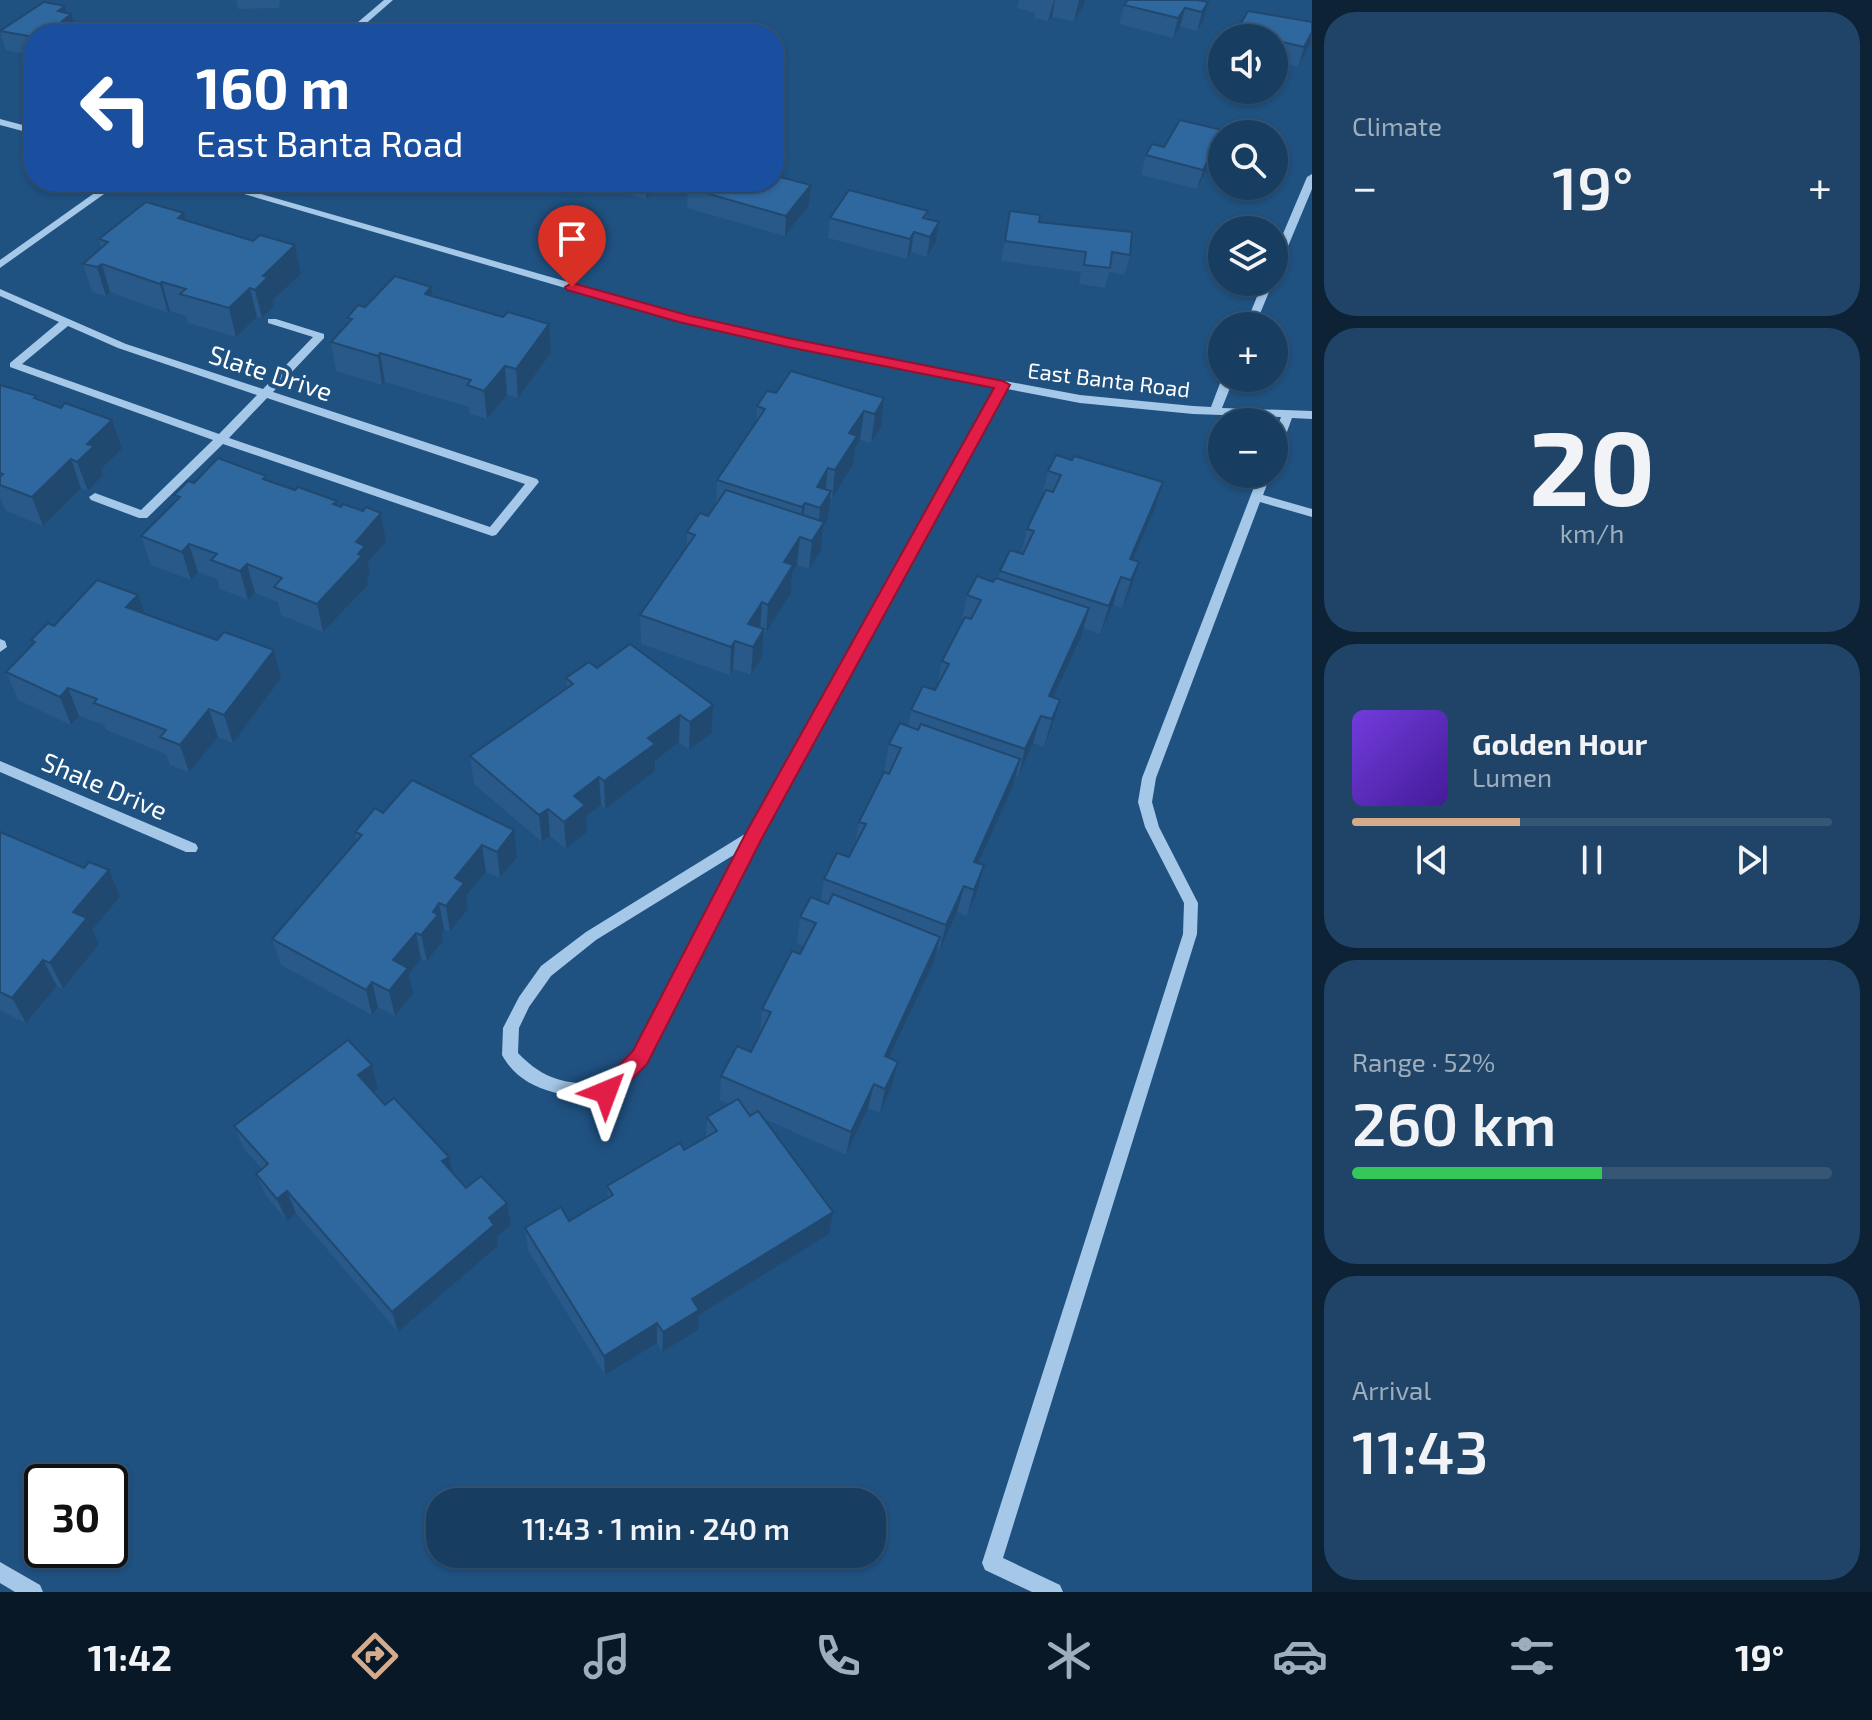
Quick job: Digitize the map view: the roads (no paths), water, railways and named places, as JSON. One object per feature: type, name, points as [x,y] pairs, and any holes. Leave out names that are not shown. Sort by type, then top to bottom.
[{"type":"street","points":[[361,24],[389,0]]},
{"type":"street","points":[[0,122],[24,128]]},
{"type":"street","points":[[1288,234],[1312,177]]},
{"type":"street","points":[[0,265],[102,192]]},
{"type":"street","name":"East Banta Road","points":[[243,192],[684,319],[812,348],[1080,399],[1208,410]]},
{"type":"street","name":"Slate Drive","points":[[0,292],[122,346],[533,482],[492,532],[221,439]]},
{"type":"street","points":[[95,497],[143,515],[320,336],[272,321]]},
{"type":"street","points":[[66,322],[14,365],[221,439]]},
{"type":"street","points":[[753,836],[591,936],[546,971],[524,1002],[511,1028],[510,1055],[530,1077],[557,1090],[606,1092],[640,1057],[753,836],[1003,385]]},
{"type":"street","name":"East Banta Road","points":[[1288,414],[1312,415]]},
{"type":"street","points":[[1053,1592],[992,1563],[1190,934],[1191,903],[1152,827],[1145,802],[1149,778],[1260,488]]},
{"type":"street","points":[[1257,497],[1312,513]]},
{"type":"street","name":"Shale Drive","points":[[0,766],[191,848]]},
{"type":"street","points":[[0,1572],[33,1592]]}]
